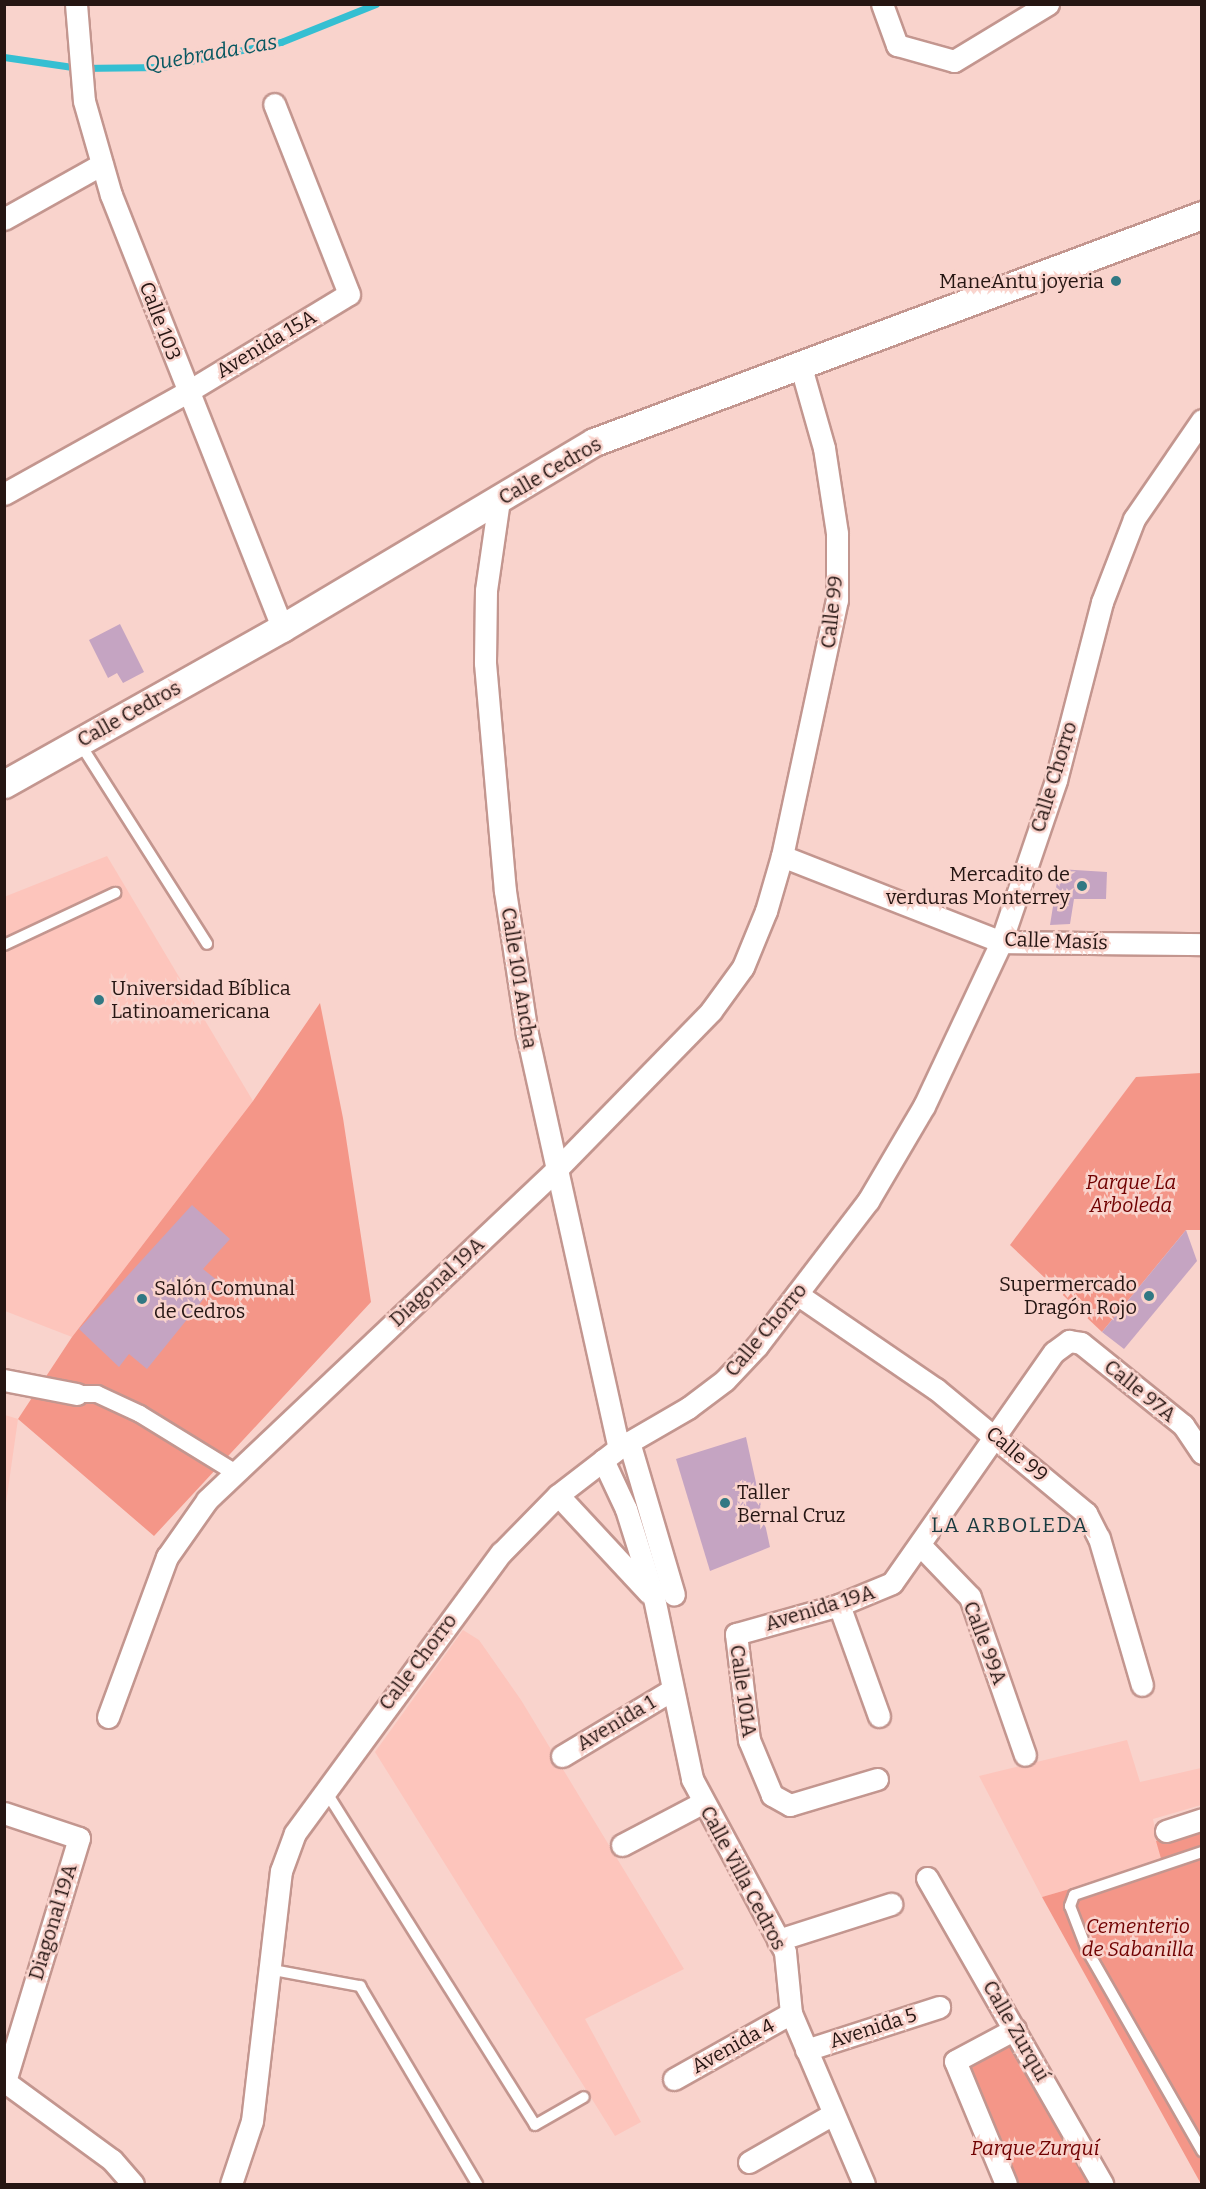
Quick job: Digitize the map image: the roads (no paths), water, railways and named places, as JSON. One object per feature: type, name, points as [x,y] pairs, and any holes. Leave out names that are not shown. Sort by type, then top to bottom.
[{"type":"street","name":"Calle 103","points":[[76,4],[77,41],[84,101],[102,164],[187,392],[282,628]]},
{"type":"street","points":[[882,4],[897,45],[954,61],[1048,4]]},
{"type":"street","name":"Avenida 15A","points":[[4,494],[187,392],[349,294],[274,104]]},
{"type":"street","points":[[4,219],[102,164]]},
{"type":"street","name":"Calle Cedros","points":[[4,784],[282,628],[594,442],[801,367],[1202,215]]},
{"type":"street","name":"Calle 99","points":[[782,856],[837,600],[836,523],[824,448],[801,367]]},
{"type":"street","name":"Calle Chorro","points":[[231,2184],[252,2121],[267,1968],[281,1871],[295,1833],[324,1789],[501,1554],[558,1495],[617,1450],[688,1408],[724,1380],[797,1294],[868,1202],[924,1106],[1001,942],[1056,780],[1102,602],[1134,519],[1202,420]]},
{"type":"street","name":"Calle 101 Ancha","points":[[499,500],[486,590],[485,663],[505,891],[525,1023],[617,1450]]},
{"type":"street","name":"Calle Masís","points":[[782,856],[1001,942],[1202,944]]},
{"type":"street","name":"Diagonal 19A","points":[[108,1717],[167,1557],[207,1500],[558,1168],[711,1011],[743,967],[766,911],[782,856]]},
{"type":"street","name":"Calle 99","points":[[797,1294],[936,1389],[997,1437],[1089,1516],[1099,1538],[1142,1685]]},
{"type":"street","name":"Avenida 19A","points":[[736,1634],[839,1605],[889,1586],[997,1437],[1054,1352],[1069,1341]]},
{"type":"street","name":"Calle 97A","points":[[1069,1341],[1081,1343],[1183,1425],[1202,1453]]},
{"type":"street","points":[[4,1380],[77,1394],[97,1394],[140,1414],[236,1473]]},
{"type":"street","points":[[617,1450],[626,1509],[664,1596]]},
{"type":"street","points":[[617,1450],[664,1596]]},
{"type":"street","points":[[558,1495],[664,1596]]},
{"type":"street","name":"Calle 99A","points":[[920,1545],[970,1597],[1025,1755]]},
{"type":"street","name":"Calle Villa Cedros","points":[[664,1596],[670,1690],[689,1770],[702,1803],[784,1952],[791,2013],[864,2184]]},
{"type":"street","points":[[839,1605],[879,1716]]},
{"type":"street","name":"Calle 101A","points":[[736,1634],[749,1740],[772,1795],[790,1805],[877,1779]]},
{"type":"street","name":"Avenida 1","points":[[562,1756],[670,1690]]},
{"type":"street","points":[[622,1845],[702,1803]]},
{"type":"street","name":"Diagonal 19A","points":[[4,1813],[79,1838],[5,2081]]},
{"type":"street","points":[[1166,1831],[1202,1819]]},
{"type":"street","name":"Calle Zurquí","points":[[927,1878],[1102,2184]]},
{"type":"street","points":[[778,1940],[891,1904]]},
{"type":"street","name":"Avenida 5","points":[[806,2050],[939,2007]]},
{"type":"street","name":"Avenida 4","points":[[674,2079],[791,2013]]},
{"type":"street","points":[[1006,2184],[955,2061],[1015,2029]]},
{"type":"street","points":[[5,2081],[112,2160],[133,2184]]},
{"type":"street","points":[[749,2162],[833,2114]]},
{"type":"lane","points":[[79,742],[207,944]]},
{"type":"lane","points":[[4,945],[115,893]]},
{"type":"lane","points":[[324,1789],[535,2125],[584,2097]]},
{"type":"lane","points":[[1202,1852],[1074,1895],[1070,1906],[1087,1950],[1202,2151]]},
{"type":"lane","points":[[267,1968],[360,1986],[477,2184]]},
{"type":"waterway","name":"Quebrada Cas","points":[[4,57],[79,68],[162,67],[281,42],[376,4]]},
{"type":"place","name":"ManeAntu joyeria","points":[[1116,281]]},
{"type":"place","name":"Mercadito de verduras Monterrey","points":[[1082,886]]},
{"type":"place","name":"Universidad Bíblica Latinoamericana","points":[[99,1000]]},
{"type":"place","name":"Supermercado Dragón Rojo","points":[[1149,1296]]},
{"type":"place","name":"Salón Comunal de Cedros","points":[[142,1299]]},
{"type":"place","name":"Taller Bernal Cruz","points":[[725,1503]]},
{"type":"district","name":"LA ARBOLEDA","points":[[1010,1525]]},
{"type":"park label","name":"Parque La Arboleda","points":[[1131,1194]]},
{"type":"park label","name":"Cementerio de Sabanilla","points":[[1138,1938]]},
{"type":"park label","name":"Parque Zurquí","points":[[1035,2148]]}]
